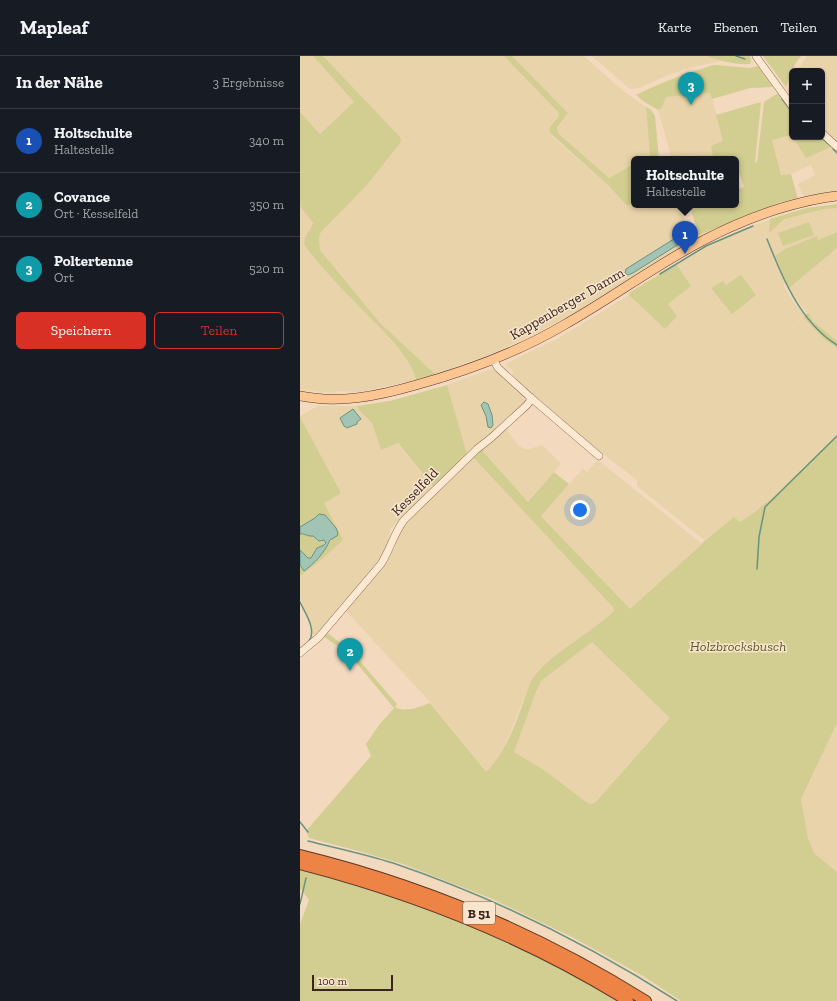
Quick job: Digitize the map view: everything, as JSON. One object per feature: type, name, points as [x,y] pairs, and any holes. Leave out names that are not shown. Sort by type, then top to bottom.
[{"type":"highway","name":"B 51","points":[[300,855],[379,876],[480,914],[558,950],[646,1001]]},
{"type":"highway","name":"B 51","points":[[300,864],[372,884],[441,908],[480,924],[555,959],[628,1001]]},
{"type":"main road","name":"Kappenberger Damm","points":[[300,396],[340,399],[373,396],[431,381],[494,359],[550,333],[675,257],[723,231],[767,213],[801,202],[837,196]]},
{"type":"street","points":[[756,56],[791,104]]},
{"type":"street","points":[[825,137],[837,147]]},
{"type":"street","points":[[494,359],[498,368],[599,456]]},
{"type":"street","name":"Kesselfeld","points":[[300,653],[319,637],[380,564],[388,551],[397,530],[404,520],[477,449],[522,410],[530,401],[530,397]]},
{"type":"shaded area","points":[[300,56],[313,56],[354,102],[320,134],[300,112]]},
{"type":"shaded area","points":[[323,56],[504,56],[558,112],[559,116],[551,126],[550,133],[555,139],[609,186],[627,206],[631,204],[631,208],[681,208],[691,238],[689,242],[571,315],[537,333],[486,356],[435,374],[380,323],[320,250],[319,237],[321,232],[366,186],[400,137]]},
{"type":"shaded area","points":[[512,56],[584,56],[622,90],[646,107],[651,155],[631,156],[631,166],[609,178],[558,133],[557,127],[568,113]]},
{"type":"shaded area","points":[[592,56],[707,56],[720,61],[693,67],[665,76],[639,88],[630,89]]},
{"type":"shaded area","points":[[807,56],[837,56],[837,142],[825,132],[825,68],[799,68]]},
{"type":"shaded area","points":[[711,93],[723,141],[714,156],[671,156],[658,110],[662,107],[666,97]]},
{"type":"shaded area","points":[[789,136],[789,140],[806,140],[833,146],[837,151],[837,194],[804,198],[798,184],[815,175],[811,165],[791,174],[781,175],[772,140]]},
{"type":"shaded area","points":[[837,204],[837,232],[818,241],[817,236],[775,257],[787,283],[783,285],[804,315],[782,337],[803,317],[824,339],[837,348],[837,435],[767,503],[765,502],[755,512],[740,522],[734,518],[704,540],[637,486],[637,480],[583,439],[511,376],[514,372],[505,364],[557,339],[629,295],[665,329],[668,304],[658,275],[706,246],[741,229],[807,208]]},
{"type":"shaded area","points":[[300,206],[313,223],[313,226],[305,236],[379,327],[404,355],[415,373],[416,380],[360,392],[336,391],[336,393],[300,390]]},
{"type":"shaded area","points":[[677,237],[681,237],[682,242],[633,273],[628,275],[625,273],[626,269]]},
{"type":"shaded area","points":[[837,248],[837,341],[813,321],[789,288]]},
{"type":"shaded area","points":[[494,368],[522,393],[527,400],[491,436],[489,434],[467,454],[447,385]]},
{"type":"shaded area","points":[[484,402],[488,404],[492,415],[493,425],[491,428],[488,427],[486,416],[481,405]]},
{"type":"shaded area","points":[[318,406],[357,406],[358,409],[372,423],[381,450],[397,443],[434,487],[390,529],[388,544],[379,560],[312,639],[312,628],[300,598],[300,576],[320,561],[343,540],[323,503],[341,493],[300,417]]},
{"type":"shaded area","points":[[353,409],[361,419],[357,422],[357,424],[347,428],[344,426],[340,418]]},
{"type":"shaded area","points":[[505,428],[519,446],[525,449],[530,449],[542,445],[561,464],[528,502],[481,449]]},
{"type":"shaded area","points":[[472,456],[614,607],[614,611],[547,663],[530,683],[504,748],[494,764],[486,773],[431,703],[345,610],[383,564],[400,527]]},
{"type":"shaded area","points":[[598,460],[702,544],[630,610],[541,515],[583,469],[587,472]]},
{"type":"shaded area","points":[[319,514],[325,515],[336,528],[338,533],[337,536],[330,540],[326,548],[312,565],[304,571],[300,565],[300,550],[308,558],[311,558],[317,548],[326,543],[324,540],[319,541],[313,536],[300,534],[300,527]]},
{"type":"shaded area","points":[[592,642],[671,718],[595,803],[590,804],[544,770],[514,752],[541,681]]},
{"type":"shaded area","points":[[837,723],[837,872],[814,853],[808,838],[801,799]]},
{"type":"green space","points":[[313,56],[323,56],[400,137],[401,142],[366,186],[321,232],[319,237],[320,250],[380,323],[435,374],[416,380],[413,370],[407,360],[390,338],[335,281],[305,246],[304,242],[306,236],[313,223],[300,206],[300,112],[320,134],[354,102]]},
{"type":"green space","points":[[504,56],[512,56],[568,113],[557,127],[558,133],[609,178],[631,166],[631,204],[627,206],[609,186],[550,133],[551,126],[559,116],[558,112]]},
{"type":"green space","points":[[707,56],[750,56],[751,61],[750,64],[739,64]]},
{"type":"green space","points":[[763,56],[801,56],[793,68],[789,68],[789,79],[786,87]]},
{"type":"green space","points":[[714,65],[750,68],[758,66],[773,87],[750,88],[712,99],[710,93],[666,97],[662,107],[658,110],[636,95],[674,78]]},
{"type":"green space","points":[[779,93],[789,106],[789,136],[772,140],[781,175],[791,174],[798,199],[781,202],[699,235],[690,208],[739,208],[739,189],[744,187],[739,172],[739,156],[713,156],[711,146],[723,141],[716,115],[761,102],[755,163],[757,162],[764,102]]},
{"type":"green space","points":[[646,107],[651,110],[655,116],[659,156],[648,156],[650,155]]},
{"type":"green space","points":[[825,139],[833,146],[806,158],[795,140]]},
{"type":"green space","points":[[837,204],[837,208],[824,209],[784,219],[769,233],[770,219],[807,208]]},
{"type":"green space","points":[[809,222],[814,235],[783,246],[778,233]]},
{"type":"green space","points":[[837,232],[837,248],[789,288],[775,256],[785,249],[817,236],[818,240]]},
{"type":"green space","points":[[676,264],[691,286],[668,304],[677,316],[665,329],[629,295],[629,293]]},
{"type":"green space","points":[[741,275],[756,295],[732,314],[711,288],[723,281],[726,285]]},
{"type":"green space","points":[[808,313],[813,321],[837,341],[837,348],[824,339],[803,317]]},
{"type":"green space","points":[[447,385],[467,454],[434,487],[398,443],[381,450],[372,423],[358,409],[357,406],[390,401]]},
{"type":"green space","points":[[300,417],[341,493],[324,503],[343,540],[320,561],[300,576],[300,565],[301,568],[318,556],[328,546],[334,537],[325,515],[319,515],[300,527]]},
{"type":"green space","name":"Holzbrocksbusch","points":[[837,435],[837,723],[801,799],[808,838],[814,853],[837,872],[837,1001],[681,1001],[643,976],[572,937],[490,898],[403,864],[309,838],[306,831],[371,756],[366,744],[379,725],[394,708],[354,660],[346,652],[323,636],[326,632],[351,651],[397,704],[395,707],[399,709],[417,708],[430,703],[486,772],[501,753],[507,742],[530,683],[536,674],[560,652],[614,611],[613,607],[472,456],[481,449],[528,502],[554,472],[569,484],[541,516],[630,609],[703,542],[734,517],[740,522],[755,512],[766,502],[767,503]],"holes":[[[592,642],[670,718],[595,803],[590,804],[585,801],[544,770],[514,752],[541,681]]]},
{"type":"green space","points":[[300,534],[313,536],[318,541],[325,540],[326,543],[317,548],[311,558],[308,558],[300,550]]},
{"type":"green space","points":[[300,870],[382,894],[463,924],[542,959],[617,1001],[300,1001],[300,924],[309,900],[300,889]]},
{"type":"waterway","points":[[736,56],[745,59]]},
{"type":"waterway","points":[[782,99],[789,108]]},
{"type":"waterway","points":[[824,140],[830,145]]},
{"type":"waterway","points":[[833,149],[837,153]]},
{"type":"waterway","points":[[660,274],[706,246],[753,226]]},
{"type":"waterway","points":[[767,239],[794,298],[813,324],[837,345]]},
{"type":"waterway","points":[[757,569],[759,537],[765,507],[837,436]]},
{"type":"waterway","points":[[300,602],[311,627],[312,632],[309,641]]},
{"type":"waterway","points":[[300,822],[308,832]]},
{"type":"waterway","points":[[308,841],[393,863],[467,891],[539,923],[574,941],[677,1001]]},
{"type":"waterway","points":[[300,904],[306,878]]},
{"type":"place","name":"Poltertenne","points":[[691,105]]},
{"type":"place","name":"Holtschulte","points":[[685,254]]},
{"type":"place","name":"Covance","points":[[350,671]]}]
